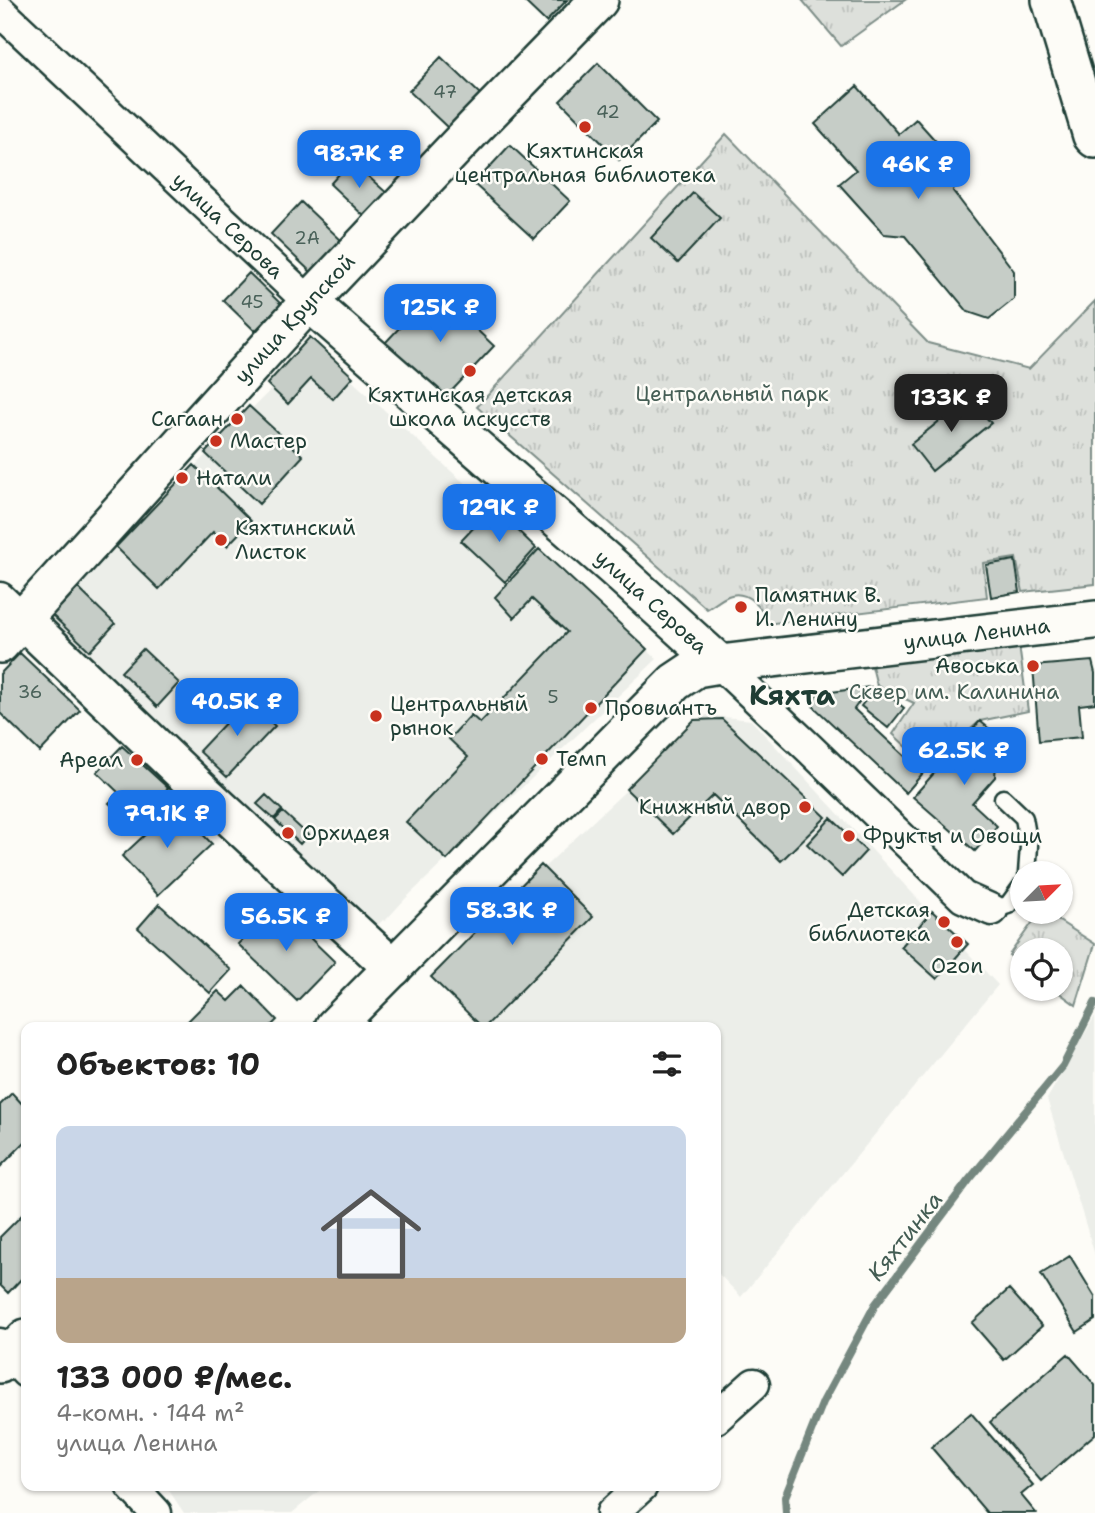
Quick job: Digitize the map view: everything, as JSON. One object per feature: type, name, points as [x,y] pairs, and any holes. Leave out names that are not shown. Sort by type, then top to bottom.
[{"type":"street","name":"улица Крупской","points":[[7,620],[599,0]]},
{"type":"street","points":[[1051,0],[1095,139]]},
{"type":"street","name":"улица Серова","points":[[0,11],[309,302],[720,664],[963,897],[992,909]]},
{"type":"street","points":[[7,620],[204,793],[393,968]]},
{"type":"street","name":"улица Ленина","points":[[339,1022],[675,682],[696,668],[1095,620]]},
{"type":"street","points":[[721,1414],[754,1384]]},
{"type":"street","points":[[136,1491],[156,1513]]},
{"type":"street","points":[[612,1513],[636,1491]]},
{"type":"lane","points":[[1003,798],[1024,818],[1029,846],[1028,861]]},
{"type":"lane","points":[[992,909],[1010,902]]},
{"type":"shaded area","points":[[314,346],[657,659],[385,921],[362,940],[43,619]]},
{"type":"shaded area","points":[[706,715],[751,720],[998,985],[741,1297],[721,1276],[721,1022],[476,1022],[430,975]]},
{"type":"shaded area","points":[[1095,1016],[1095,1255],[1047,1099]]},
{"type":"shaded area","points":[[169,1491],[319,1491],[292,1513],[184,1513]]},
{"type":"green space","points":[[802,0],[905,0],[841,46]]},
{"type":"green space","name":"Центральный парк","points":[[726,134],[928,343],[1029,369],[1095,301],[1095,584],[1023,592],[1016,558],[983,563],[987,597],[766,624],[758,606],[741,595],[728,596],[707,609],[477,407]]},
{"type":"green space","name":"Сквер им. Калинина","points":[[1019,645],[1028,711],[980,721],[928,767],[893,734],[914,703],[877,686],[871,662]]},
{"type":"green space","points":[[1031,924],[1064,924],[1095,944],[1076,1005],[1070,1001],[1073,1001],[1073,938],[1021,938]]},
{"type":"building","points":[[523,0],[567,0],[546,22]]},
{"type":"building","points":[[441,57],[480,94],[448,128],[409,91]]},
{"type":"building","points":[[598,63],[657,122],[619,160],[560,101]]},
{"type":"building","points":[[857,86],[899,134],[916,119],[959,167],[953,191],[1014,271],[1014,299],[989,319],[968,312],[905,236],[884,234],[839,184],[856,170],[815,124]]},
{"type":"building","points":[[510,145],[570,201],[534,239],[474,184]]},
{"type":"building","points":[[351,161],[389,195],[367,219],[330,184]]},
{"type":"building","points":[[693,193],[720,218],[678,263],[651,238]]},
{"type":"building","points":[[301,202],[343,242],[313,274],[271,234]]},
{"type":"building","points":[[249,273],[281,304],[255,331],[223,300]]},
{"type":"building","points":[[435,290],[494,346],[444,399],[385,343]]},
{"type":"building","points":[[310,337],[353,377],[333,399],[311,379],[288,404],[267,384]]},
{"type":"building","points":[[969,397],[991,423],[932,471],[911,444]]},
{"type":"building","points":[[249,406],[303,456],[259,504],[205,453]]},
{"type":"building","points":[[194,465],[251,521],[227,546],[213,532],[159,589],[116,547]]},
{"type":"building","points":[[492,508],[536,548],[505,582],[461,541]]},
{"type":"building","points":[[539,549],[647,649],[447,860],[406,822],[468,757],[449,739],[471,715],[480,723],[567,632],[532,599],[514,618],[495,597]]},
{"type":"building","points":[[1015,560],[1020,592],[991,597],[986,565]]},
{"type":"building","points":[[78,588],[115,624],[90,651],[52,615]]},
{"type":"building","points":[[143,649],[179,683],[157,707],[121,672]]},
{"type":"building","points":[[20,653],[80,710],[40,752],[0,713],[0,674]]},
{"type":"building","points":[[1092,661],[1095,673],[1095,703],[1079,705],[1082,737],[1039,741],[1033,666]]},
{"type":"building","points":[[877,686],[904,708],[888,728],[861,706]]},
{"type":"building","points":[[870,687],[854,709],[923,773],[906,793],[813,706],[816,694]]},
{"type":"building","points":[[247,700],[275,726],[227,777],[199,751]]},
{"type":"building","points":[[722,719],[826,817],[781,861],[713,795],[673,834],[626,789],[694,720]]},
{"type":"building","points":[[980,721],[998,736],[995,777],[972,803],[997,826],[975,851],[913,797]]},
{"type":"building","points":[[122,746],[168,788],[133,825],[109,803],[119,793],[97,772]]},
{"type":"building","points":[[266,795],[282,810],[274,819],[257,804]]},
{"type":"building","points":[[176,806],[212,844],[158,895],[122,856]]},
{"type":"building","points":[[283,812],[308,835],[300,844],[275,820]]},
{"type":"building","points":[[831,818],[866,851],[842,877],[807,844]]},
{"type":"building","points":[[541,865],[593,917],[490,1022],[477,1022],[431,977]]},
{"type":"building","points":[[159,904],[231,970],[210,993],[138,928]]},
{"type":"building","points":[[276,905],[335,962],[297,1001],[238,944]]},
{"type":"building","points":[[932,911],[968,944],[937,979],[901,947]]},
{"type":"building","points":[[244,986],[277,1020],[187,1022],[218,991],[229,1001]]},
{"type":"building","points":[[12,1093],[21,1103],[21,1146],[0,1167],[0,1105]]},
{"type":"building","points":[[21,1216],[21,1279],[8,1293],[0,1285],[0,1237]]},
{"type":"building","points":[[1070,1256],[1095,1297],[1095,1320],[1077,1332],[1041,1274]]},
{"type":"building","points":[[1009,1289],[1042,1326],[1004,1360],[972,1323]]},
{"type":"building","points":[[1068,1354],[1095,1385],[1095,1434],[1041,1481],[990,1422]]},
{"type":"building","points":[[971,1413],[1033,1485],[1021,1495],[1036,1513],[987,1513],[931,1447]]},
{"type":"waterway","name":"Кяхтинка","points":[[786,1513],[785,1497],[823,1402],[875,1305],[969,1180],[1063,1066],[1095,1003]]},
{"type":"place","name":"Кяхтинская центральная библиотека","points":[[585,127]]},
{"type":"place","name":"Кяхтинская детская школа искусств","points":[[470,371]]},
{"type":"place","name":"Сагаан","points":[[237,419]]},
{"type":"place","name":"Мастер","points":[[216,441]]},
{"type":"place","name":"Натали","points":[[182,478]]},
{"type":"place","name":"Кяхтинский Листок","points":[[221,540]]},
{"type":"place","name":"Памятник В. И. Ленину","points":[[741,607]]},
{"type":"place","name":"Авоська","points":[[1033,666]]},
{"type":"place","name":"Провиантъ","points":[[591,708]]},
{"type":"place","name":"Центральный рынок","points":[[376,716]]},
{"type":"place","name":"Темп","points":[[542,759]]},
{"type":"place","name":"Ареал","points":[[137,760]]},
{"type":"place","name":"Книжный двор","points":[[805,807]]},
{"type":"place","name":"Орхидея","points":[[288,833]]},
{"type":"place","name":"Фрукты и Овощи","points":[[849,836]]},
{"type":"place","name":"Детская библиотека","points":[[944,922]]},
{"type":"place","name":"Ozon","points":[[957,942]]},
{"type":"district","name":"Кяхта","points":[[792,695]]}]
